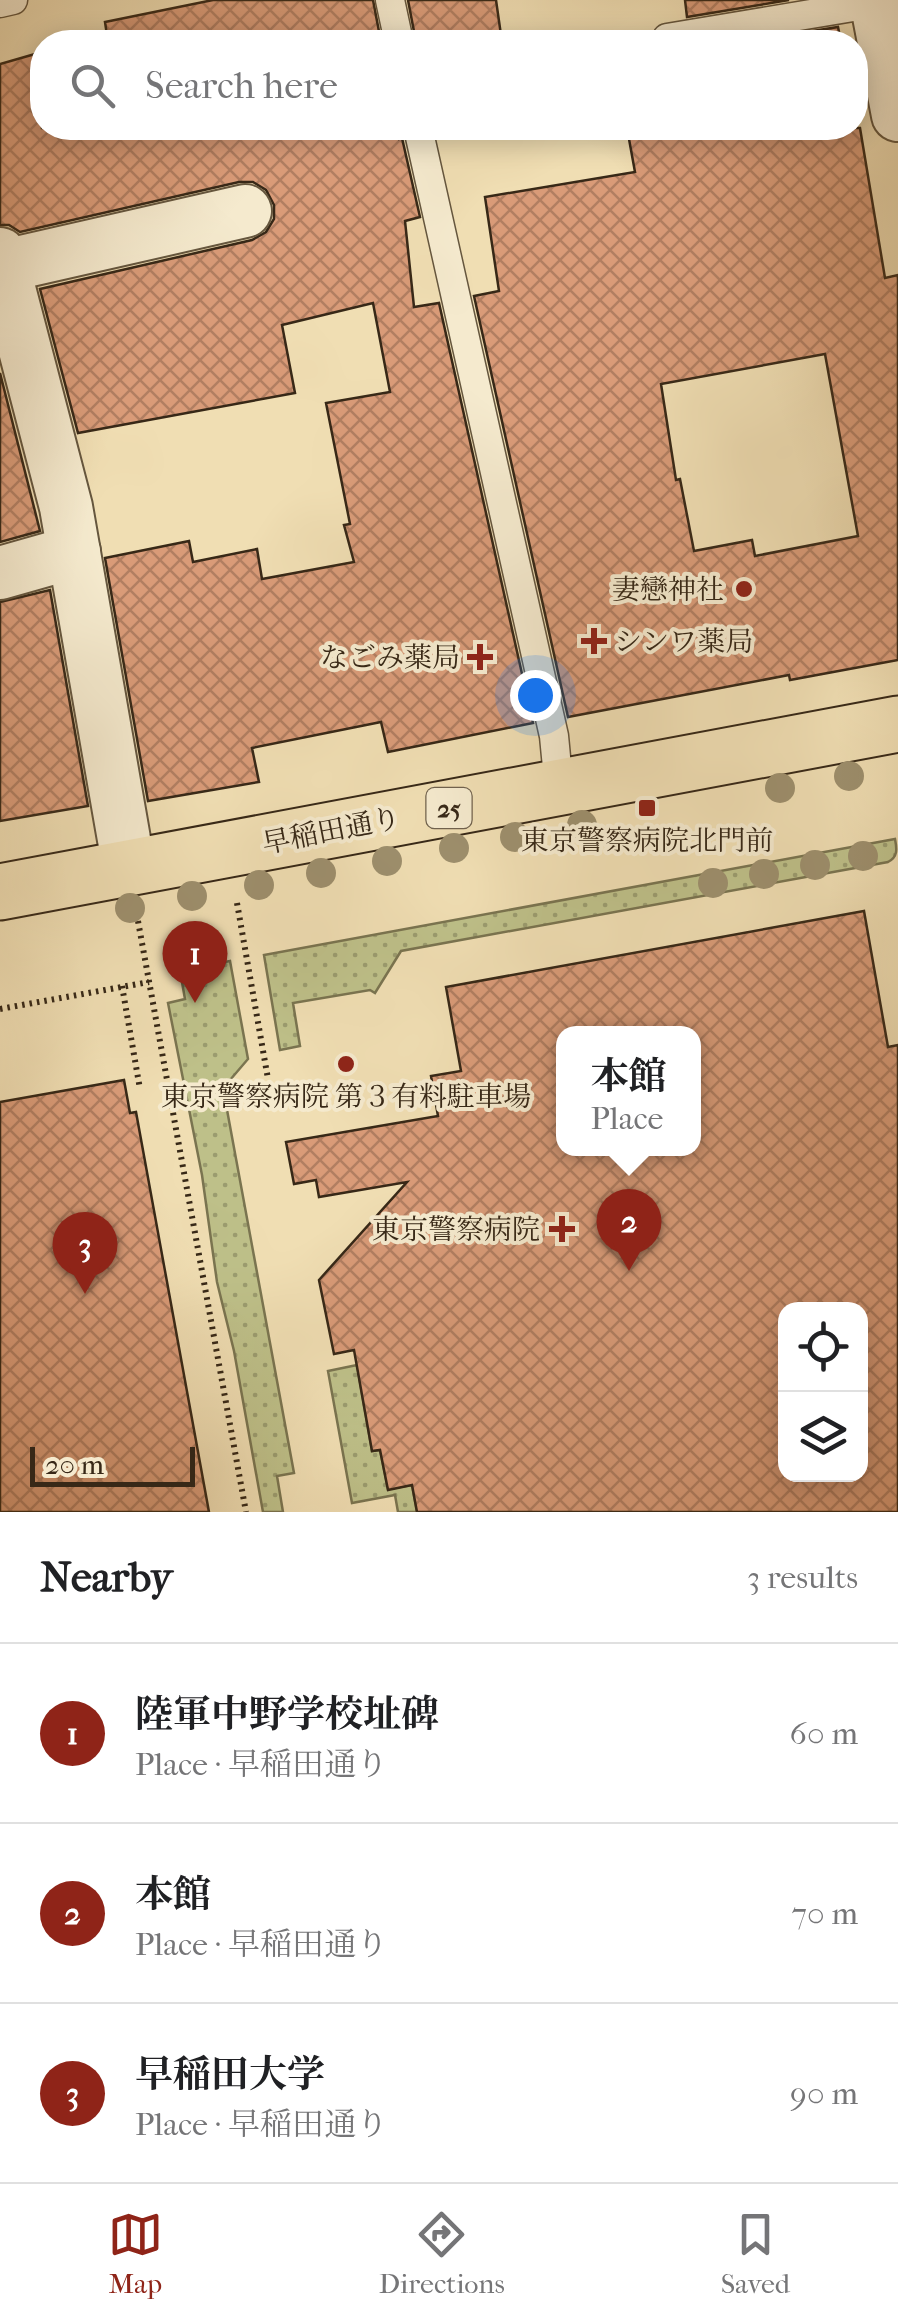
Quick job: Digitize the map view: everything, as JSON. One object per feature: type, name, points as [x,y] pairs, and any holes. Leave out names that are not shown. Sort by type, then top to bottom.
[{"type":"main road","name":"早稲田通り","points":[[0,892],[133,894],[559,788],[898,724]]},
{"type":"street","points":[[883,14],[898,116]]},
{"type":"street","points":[[133,894],[66,508],[4,283],[245,212]]},
{"type":"street","points":[[0,573],[74,552]]},
{"type":"lane","points":[[0,2],[13,0]]},
{"type":"lane","points":[[390,0],[397,30]]},
{"type":"lane","points":[[739,30],[883,14]]},
{"type":"lane","points":[[421,140],[554,736],[559,788]]},
{"type":"path","points":[[133,894],[246,1512]]},
{"type":"path","points":[[237,901],[268,1079]]},
{"type":"path","points":[[0,1010],[149,982]]},
{"type":"path","points":[[122,986],[140,1090]]},
{"type":"green space","points":[[895,839],[896,852],[888,862],[401,951],[375,993],[370,990],[293,1003],[300,1046],[280,1050],[264,955]]},
{"type":"green space","points":[[230,961],[248,1059],[230,1080],[225,1099],[294,1473],[277,1476],[283,1512],[263,1512],[234,1351],[217,1282],[202,1175],[168,1003],[185,999],[180,971]]},
{"type":"green space","points":[[357,1365],[372,1451],[380,1450],[388,1489],[412,1485],[417,1512],[398,1512],[395,1495],[352,1503],[328,1371]]},
{"type":"building","points":[[213,0],[373,0],[379,30],[106,30],[105,22]]},
{"type":"building","points":[[408,0],[496,0],[500,30],[414,30]]},
{"type":"building","points":[[685,0],[789,0],[687,17]]},
{"type":"building","points":[[30,55],[30,140],[402,140],[420,217],[405,221],[414,307],[439,303],[533,723],[388,752],[381,722],[252,748],[259,782],[148,801],[105,558],[189,541],[193,562],[257,549],[262,579],[354,562],[344,525],[350,524],[326,403],[390,392],[373,303],[282,325],[295,393],[78,433],[40,289],[252,240],[266,232],[274,219],[274,205],[266,190],[253,182],[239,182],[20,232],[0,225],[0,64]]},
{"type":"building","points":[[629,140],[862,140],[885,278],[898,275],[898,660],[790,680],[789,675],[568,717],[474,296],[499,291],[485,197],[635,172]],"holes":[[[825,354],[858,536],[755,556],[752,540],[694,551],[680,479],[676,480],[661,384]]]},
{"type":"building","points":[[0,373],[40,531],[0,542]]},
{"type":"building","points":[[50,590],[88,806],[0,821],[0,602]]},
{"type":"building","name":"東京警察病院","points":[[864,911],[888,1047],[898,1045],[898,1512],[417,1512],[412,1485],[388,1490],[380,1450],[372,1451],[354,1350],[334,1354],[319,1280],[407,1182],[319,1197],[316,1180],[294,1184],[286,1142],[438,1116],[431,1076],[461,1071],[446,987]]},
{"type":"building","points":[[124,1080],[130,1113],[136,1112],[209,1512],[0,1512],[0,1102]]},
{"type":"place","name":"妻戀神社","points":[[744,589]]},
{"type":"place","name":"シンワ薬局","points":[[594,641]]},
{"type":"place","name":"なごみ薬局","points":[[480,657]]},
{"type":"place","name":"東京警察病院北門前","points":[[647,808]]},
{"type":"place","name":"陸軍中野学校址碑","points":[[195,1003]]},
{"type":"place","name":"東京警察病院 第３有料駐車場","points":[[346,1064]]},
{"type":"place","name":"東京警察病院","points":[[562,1229]]},
{"type":"place","name":"本館","points":[[629,1271]]},
{"type":"place","name":"早稲田大学","points":[[85,1294]]}]
